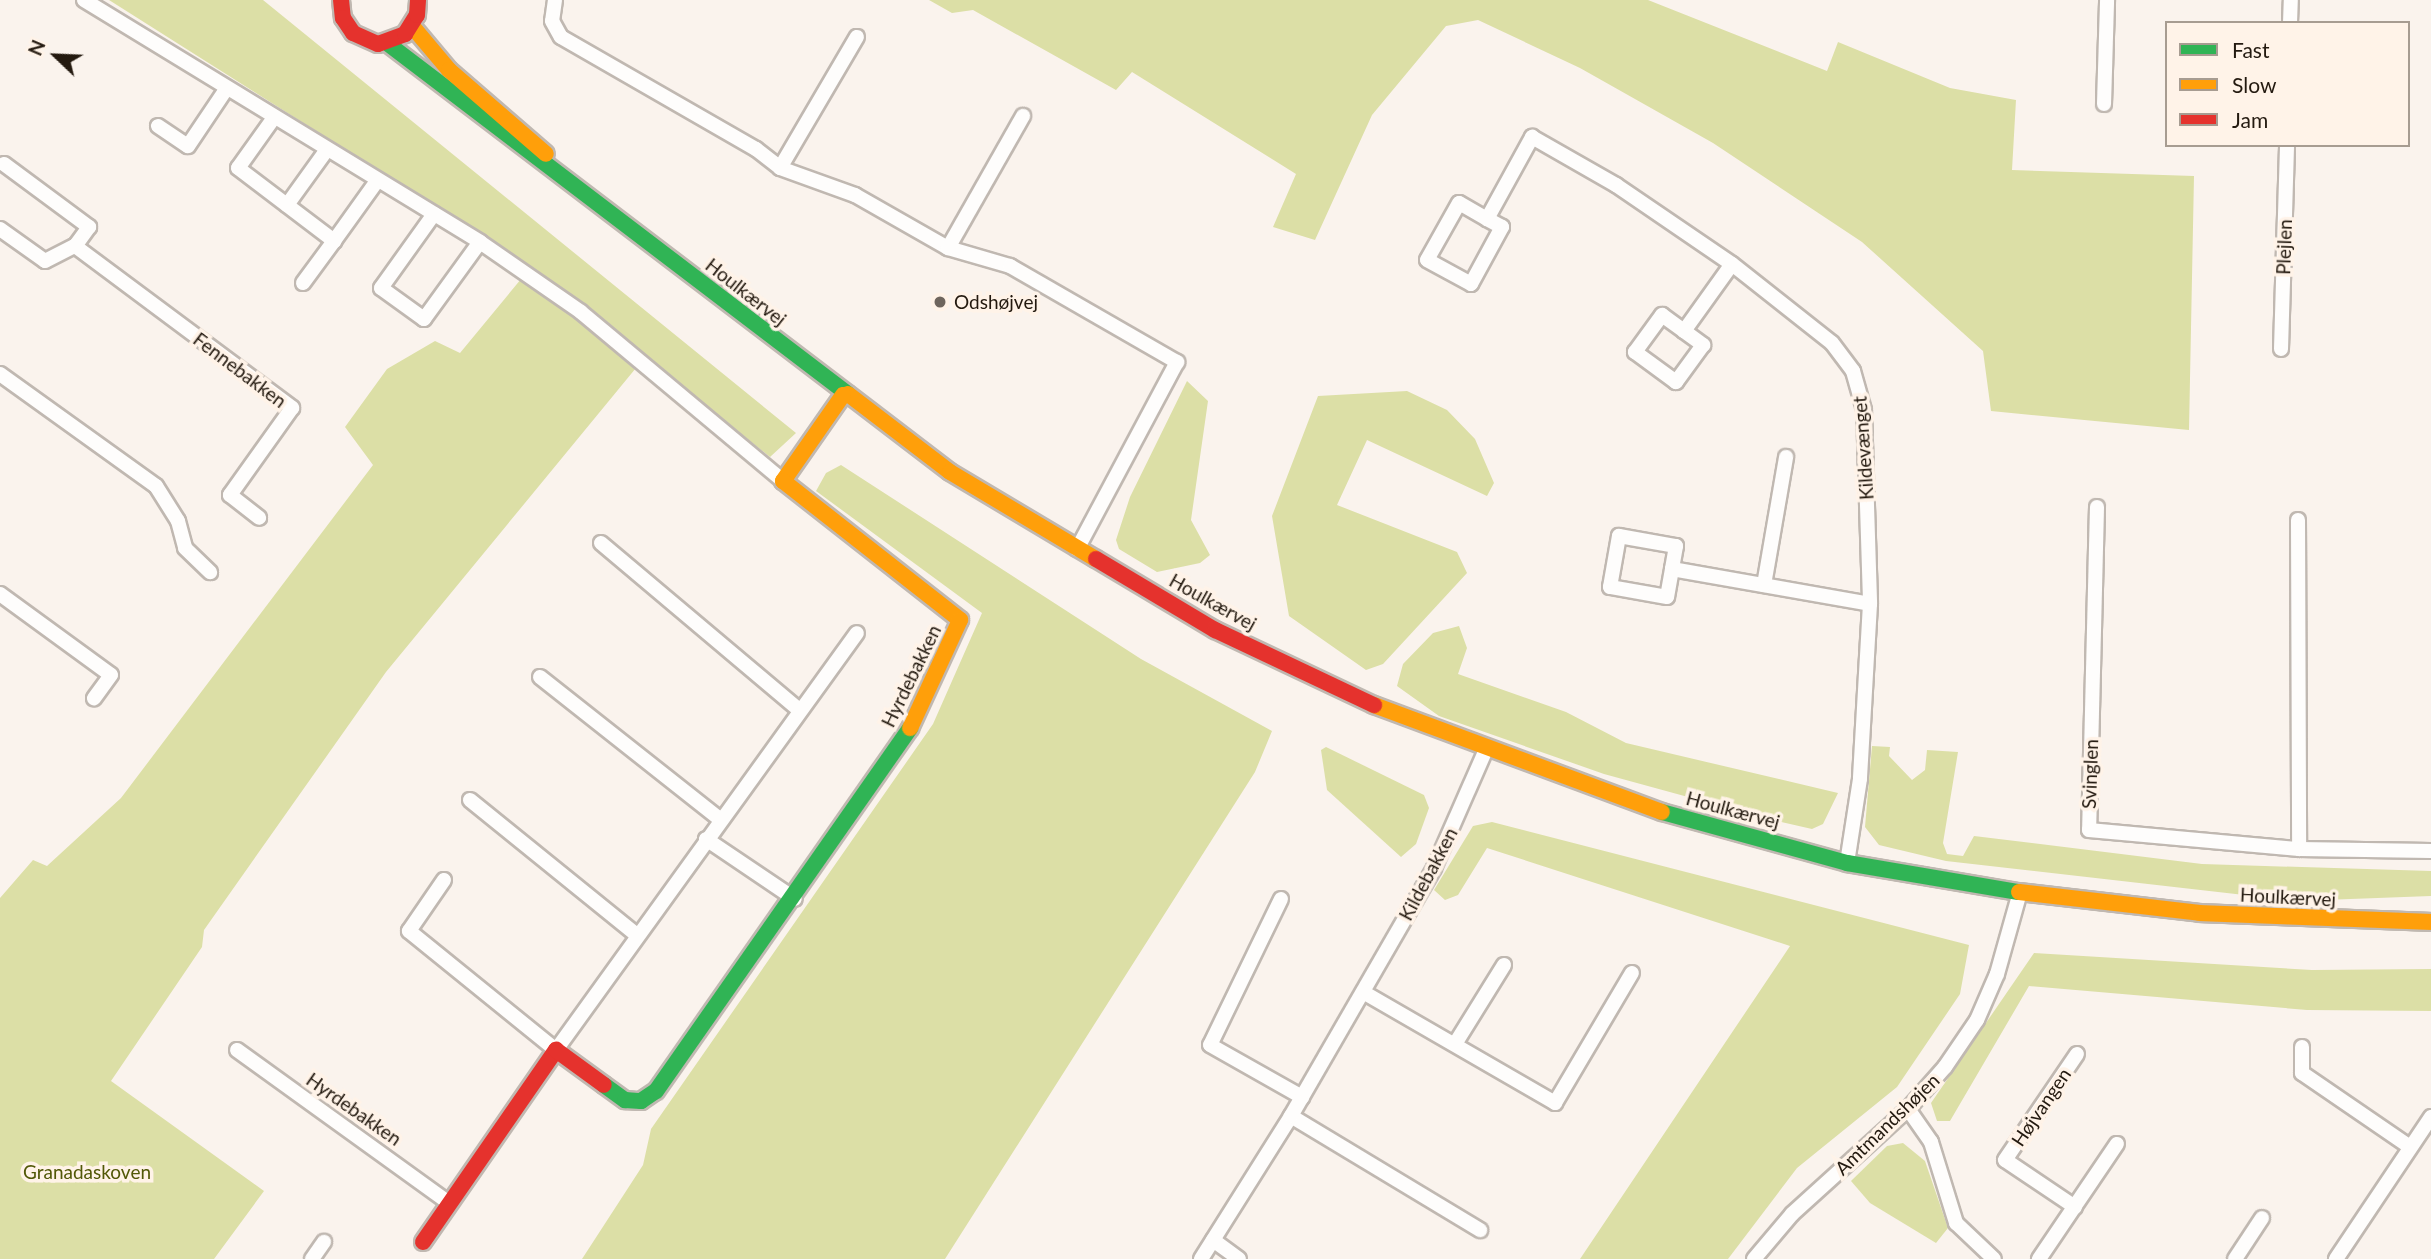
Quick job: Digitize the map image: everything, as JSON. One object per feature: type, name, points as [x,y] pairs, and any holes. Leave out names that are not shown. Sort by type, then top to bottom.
[{"type":"street","points":[[84,0],[225,91],[326,150],[377,181],[435,215],[480,242],[424,319],[381,288],[435,215]]},
{"type":"street","points":[[340,0],[353,33],[387,43],[412,26],[418,0]]},
{"type":"street","points":[[555,0],[552,21],[561,37],[756,149],[780,169],[855,195],[948,248],[1010,266],[1177,362],[1077,549]]},
{"type":"street","points":[[2104,104],[2107,0]]},
{"type":"street","points":[[2290,21],[2291,0]]},
{"type":"street","name":"Houlkærvej","points":[[412,26],[449,70],[601,206],[843,395],[950,472],[1215,630],[1485,752],[1620,800],[1847,863],[2020,892],[2200,913],[2431,922]]},
{"type":"street","points":[[780,169],[857,37]]},
{"type":"street","name":"Houlkærvej","points":[[387,43],[536,162],[601,206]]},
{"type":"street","points":[[158,126],[188,146],[225,91]]},
{"type":"street","points":[[948,248],[1023,116]]},
{"type":"street","points":[[273,119],[238,167],[334,241]]},
{"type":"street","name":"Kildevænget","points":[[1487,219],[1532,137],[1616,185],[1732,264],[1832,343],[1857,381],[1864,410],[1870,604],[1860,779],[1847,863]]},
{"type":"street","name":"Plejlen","points":[[2281,349],[2287,147]]},
{"type":"street","points":[[287,205],[326,150]]},
{"type":"street","points":[[0,229],[45,261],[75,246],[89,228],[4,164]]},
{"type":"street","points":[[303,283],[377,181]]},
{"type":"street","points":[[1459,203],[1487,219],[1502,227],[1471,284],[1427,260],[1459,203]]},
{"type":"street","name":"Hyrdebakken","points":[[444,880],[409,931],[556,1050],[625,1100],[640,1101],[656,1091],[795,899],[917,718],[960,620],[783,481],[581,313],[480,242]]},
{"type":"street","name":"Fennebakken","points":[[75,246],[292,408],[230,495],[259,518]]},
{"type":"street","points":[[1684,331],[1732,264]]},
{"type":"street","points":[[1662,315],[1684,331],[1703,345],[1676,382],[1635,352],[1662,315]]},
{"type":"street","points":[[0,374],[156,486],[178,521],[185,548],[210,572]]},
{"type":"street","points":[[783,481],[843,395]]},
{"type":"street","points":[[1764,585],[1787,457]]},
{"type":"street","name":"Svinglen","points":[[2097,507],[2089,830],[2299,849],[2431,851]]},
{"type":"street","points":[[2298,520],[2299,849]]},
{"type":"street","points":[[1619,536],[1675,546],[1672,569],[1667,597],[1610,587],[1619,536]]},
{"type":"street","points":[[601,543],[799,710]]},
{"type":"street","points":[[1672,569],[1870,604]]},
{"type":"street","points":[[0,594],[111,675],[94,698]]},
{"type":"street","points":[[423,1242],[448,1202],[637,935],[857,633]]},
{"type":"street","points":[[540,677],[720,819]]},
{"type":"street","name":"Kildebakken","points":[[1200,1259],[1291,1116],[1434,868],[1485,752]]},
{"type":"street","points":[[470,800],[637,935]]},
{"type":"street","points":[[706,839],[795,899]]},
{"type":"street","name":"Amtmandshøjen","points":[[1754,1259],[1792,1214],[1908,1109],[1977,1020],[2013,931],[2020,892]]},
{"type":"street","points":[[1281,899],[1210,1045],[1302,1097]]},
{"type":"street","points":[[1455,1044],[1504,964]]},
{"type":"street","points":[[1363,992],[1555,1102],[1632,973]]},
{"type":"street","points":[[2302,1047],[2302,1073],[2410,1147]]},
{"type":"street","name":"Hyrdebakken","points":[[237,1050],[448,1202]]},
{"type":"street","name":"Højvangen","points":[[2074,1207],[2005,1160],[2077,1054]]},
{"type":"street","points":[[1908,1109],[1931,1142],[1956,1223],[1994,1259]]},
{"type":"street","points":[[1291,1116],[1480,1230]]},
{"type":"street","points":[[2336,1259],[2431,1117]]},
{"type":"street","points":[[2039,1259],[2117,1144]]},
{"type":"street","points":[[2235,1259],[2262,1218]]},
{"type":"street","points":[[1213,1240],[1239,1259]]},
{"type":"street","points":[[312,1259],[324,1242]]},
{"type":"green space","name":"Granadaskoven","points":[[109,0],[263,0],[796,433],[770,457],[645,357],[386,672],[204,930],[202,947],[111,1081],[264,1191],[214,1259],[0,1259],[0,898],[33,860],[47,866],[121,798],[373,465],[345,427],[387,369],[435,341],[460,353],[531,267]]},
{"type":"green space","points":[[929,0],[1648,0],[1827,71],[1838,42],[1950,88],[2016,100],[2012,170],[2194,176],[2189,430],[1991,411],[1983,351],[1862,242],[1713,143],[1580,68],[1478,20],[1446,26],[1372,115],[1315,240],[1273,227],[1296,174],[1132,72],[1116,90],[973,10],[952,13]]},
{"type":"green space","points":[[1187,381],[1208,401],[1191,520],[1210,555],[1200,563],[1157,572],[1119,549],[1116,540],[1130,497]]},
{"type":"green space","points":[[1407,391],[1447,410],[1475,439],[1494,483],[1487,496],[1367,440],[1337,505],[1457,552],[1467,573],[1383,664],[1366,670],[1289,616],[1272,516],[1318,396]]},
{"type":"green space","points":[[841,465],[1141,659],[1272,731],[1255,772],[945,1259],[582,1259],[643,1165],[651,1129],[933,724],[982,613],[816,491],[826,473]]},
{"type":"green space","points":[[1459,626],[1467,648],[1458,674],[1566,712],[1626,743],[1838,793],[1823,824],[1812,829],[1772,820],[1604,774],[1439,716],[1397,686],[1403,664],[1433,633]]},
{"type":"green space","points":[[1872,746],[1890,747],[1889,756],[1912,780],[1925,770],[1927,750],[1958,752],[1943,843],[1947,854],[1963,856],[1974,836],[2202,864],[2431,871],[2431,896],[2297,901],[1946,861],[1879,845],[1865,827]]},
{"type":"green space","points":[[1326,747],[1424,795],[1429,808],[1416,844],[1401,857],[1327,790],[1321,750]]},
{"type":"green space","points":[[1492,822],[1969,945],[1960,994],[1897,1087],[1797,1168],[1728,1259],[1580,1259],[1790,946],[1487,848],[1458,895],[1445,900],[1434,890],[1473,826]]},
{"type":"green space","points":[[2034,953],[2312,970],[2431,969],[2431,1011],[2307,1010],[2029,986],[1950,1121],[1937,1121],[1931,1103]]},
{"type":"green space","points":[[1903,1143],[1925,1161],[1948,1228],[1936,1243],[1870,1203],[1851,1181],[1887,1146]]},
{"type":"traffic: fast","points":[[387,43],[848,394]]},
{"type":"traffic: fast","points":[[604,1085],[625,1100],[641,1101],[656,1091],[910,728]]},
{"type":"traffic: fast","points":[[1662,812],[1847,863],[2019,892]]},
{"type":"traffic: slow","points":[[412,26],[449,70],[546,154]]},
{"type":"traffic: slow","points":[[848,394],[950,472],[1096,559]]},
{"type":"traffic: slow","points":[[843,395],[783,481],[960,620],[910,728]]},
{"type":"traffic: slow","points":[[1374,705],[1662,812]]},
{"type":"traffic: slow","points":[[2019,892],[2200,913],[2431,922]]},
{"type":"traffic: jam","points":[[341,0],[343,18],[353,33],[378,44],[405,34],[417,15],[418,0]]},
{"type":"traffic: jam","points":[[1096,559],[1215,630],[1374,705]]},
{"type":"traffic: jam","points":[[423,1242],[556,1050],[604,1085]]},
{"type":"place","name":"Odshøjvej","points":[[940,302]]}]
